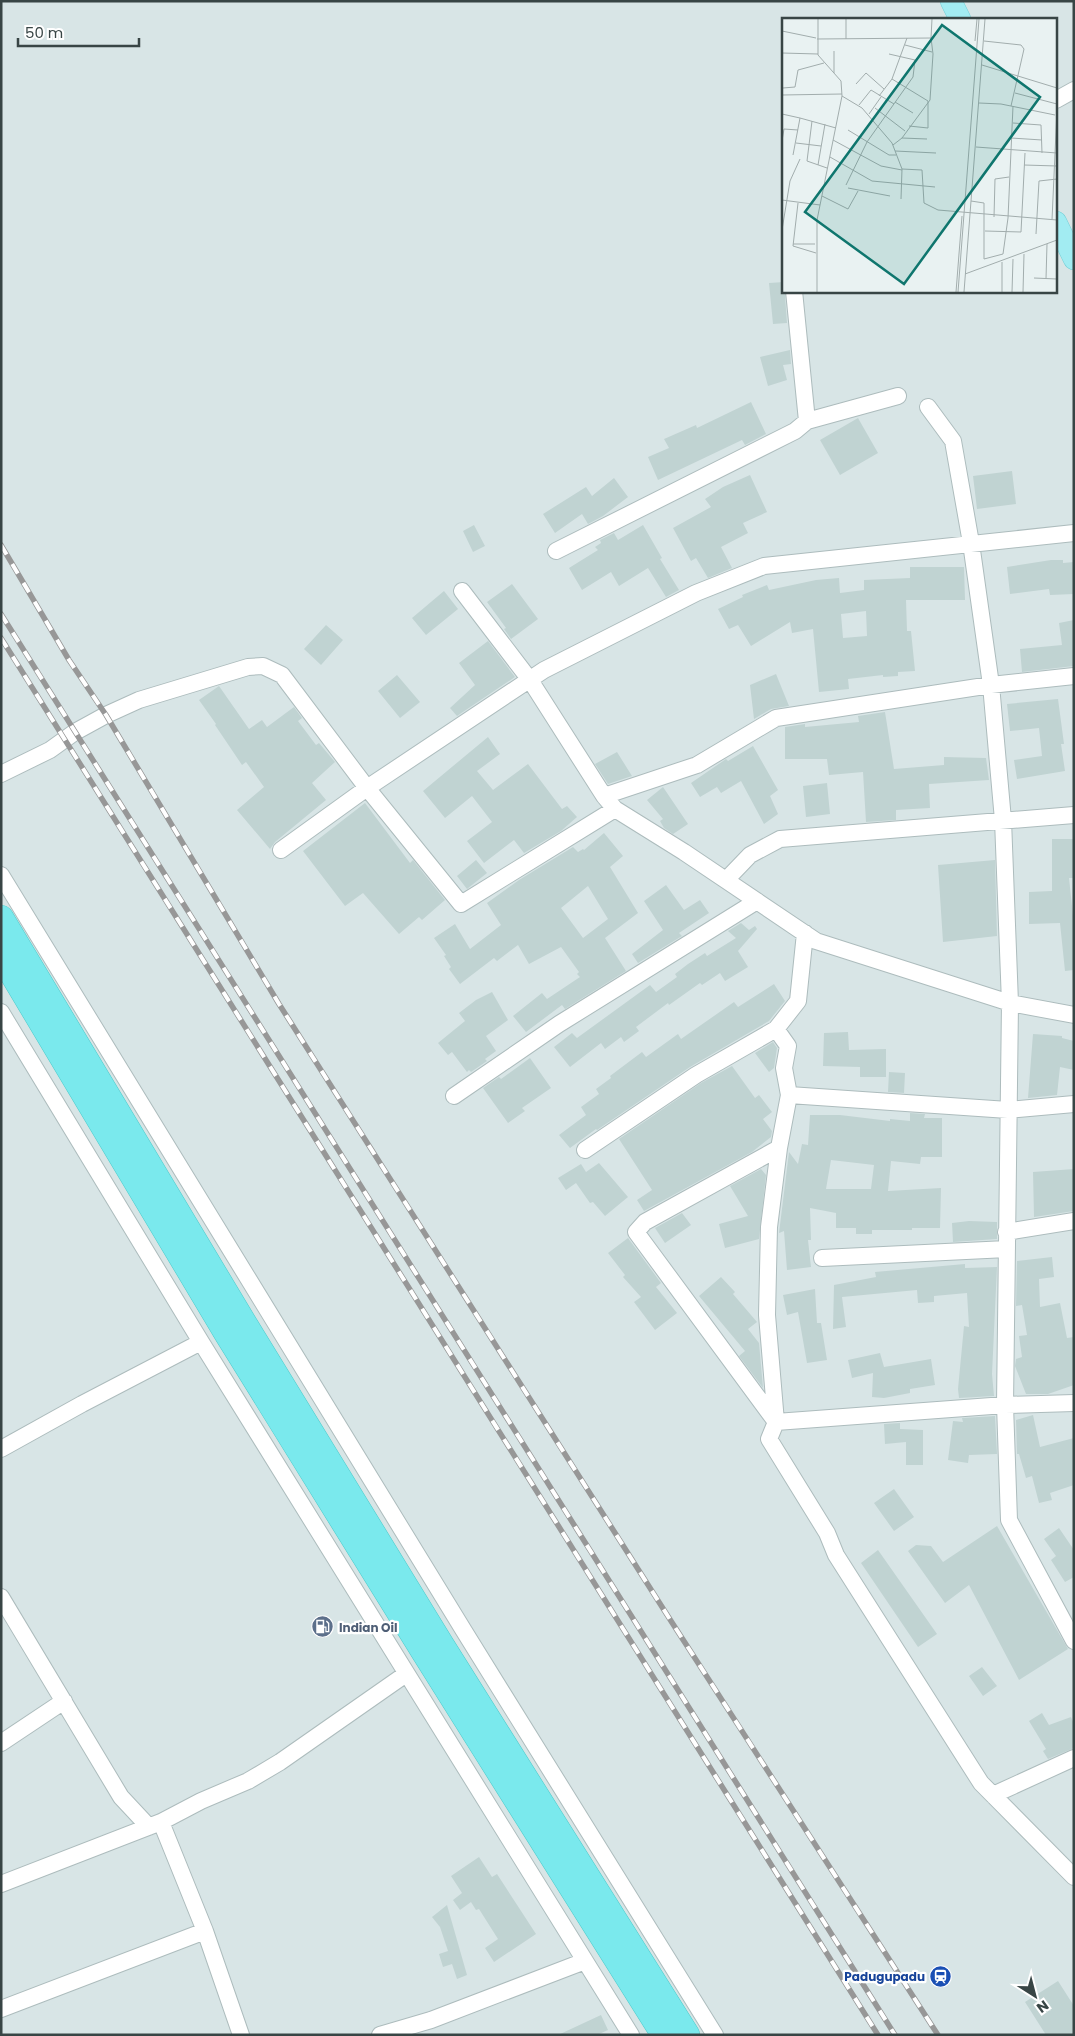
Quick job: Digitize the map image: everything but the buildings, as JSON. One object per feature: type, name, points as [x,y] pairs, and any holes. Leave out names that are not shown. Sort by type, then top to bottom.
[{"type":"highway","points":[[1,918],[244,1324],[447,1653],[687,2035]]},
{"type":"highway","points":[[1,955],[227,1334],[430,1663],[664,2035]]},
{"type":"main road","points":[[951,1],[960,18]]},
{"type":"main road","points":[[1058,226],[1074,259]]},
{"type":"street","points":[[1058,99],[1074,90]]},
{"type":"street","points":[[794,292],[807,421]]},
{"type":"street","points":[[556,552],[795,431],[807,421],[898,396]]},
{"type":"street","points":[[928,407],[953,442],[971,543],[992,685],[1003,820],[1010,1003],[1004,1404],[1008,1520],[1074,1641]]},
{"type":"street","points":[[281,850],[367,788],[544,670],[696,593],[764,566],[1074,533]]},
{"type":"street","points":[[462,591],[530,680],[604,796],[615,809],[726,880],[816,941],[1010,1003],[1074,1015]]},
{"type":"street","points":[[1,774],[50,750],[75,732],[106,715],[139,700],[248,667],[263,666],[282,675],[367,788],[461,904],[615,809]]},
{"type":"street","points":[[604,796],[697,765],[776,718],[992,685],[1074,676]]},
{"type":"street","points":[[726,880],[750,855],[780,839],[1074,815]]},
{"type":"street","points":[[1,874],[453,1614],[715,2035]]},
{"type":"street","points":[[454,1096],[559,1024],[757,901]]},
{"type":"street","points":[[585,1150],[696,1075],[776,1029],[798,1001],[805,933]]},
{"type":"street","points":[[1,1012],[201,1342],[631,2035]]},
{"type":"street","points":[[776,1029],[788,1046],[784,1068],[789,1095],[778,1148],[769,1227],[767,1315],[776,1422],[769,1439],[827,1533],[836,1555],[981,1783],[1074,1877]]},
{"type":"street","points":[[789,1095],[1008,1110],[1064,1103],[1074,1104]]},
{"type":"street","points":[[776,1422],[636,1232],[644,1222],[778,1148]]},
{"type":"street","points":[[1006,1232],[1074,1220]]},
{"type":"street","points":[[822,1258],[1007,1249]]},
{"type":"street","points":[[1,1449],[201,1342]]},
{"type":"street","points":[[776,1422],[1004,1404],[1074,1403]]},
{"type":"street","points":[[1,1596],[121,1797],[156,1825],[205,1931],[241,2035]]},
{"type":"street","points":[[1,1884],[156,1825],[248,1781],[280,1762],[406,1674]]},
{"type":"street","points":[[1,1743],[64,1701]]},
{"type":"street","points":[[994,1795],[1074,1758]]},
{"type":"street","points":[[1,2009],[205,1931]]},
{"type":"street","points":[[380,2035],[431,2020],[585,1961]]},
{"type":"shaded area","points":[[1,1],[1074,1],[1074,2035],[1,2035]]},
{"type":"railway","points":[[1,545],[69,660],[106,715],[279,1004],[671,1621],[938,2035]]},
{"type":"railway","points":[[1,614],[895,2035]]},
{"type":"railway","points":[[1,638],[878,2035]]},
{"type":"place","name":"Indian Oil","points":[[323,1627]]},
{"type":"place","name":"Padugupadu","points":[[941,1976]]}]
